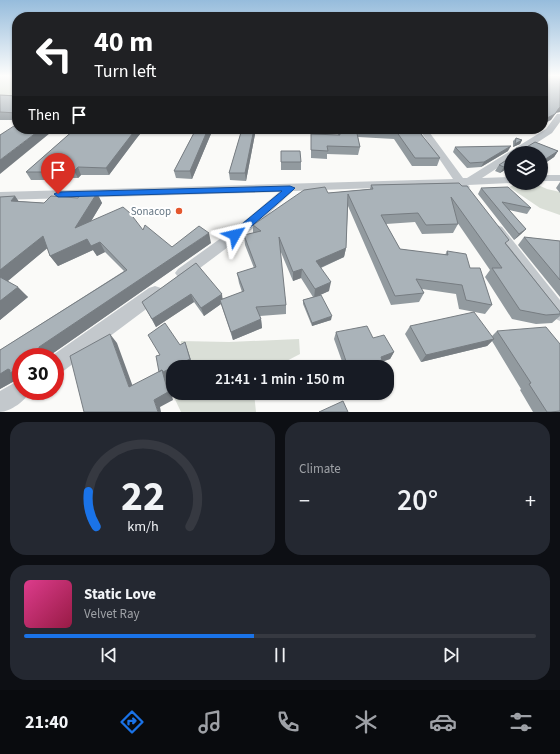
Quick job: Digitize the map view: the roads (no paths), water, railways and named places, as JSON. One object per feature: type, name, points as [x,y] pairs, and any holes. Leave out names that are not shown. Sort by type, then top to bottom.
[{"type":"street","points":[[548,131],[560,116]]},
{"type":"street","points":[[427,134],[467,186]]},
{"type":"street","points":[[525,146],[543,134]]},
{"type":"street","points":[[467,186],[504,160]]},
{"type":"street","points":[[548,178],[560,178]]},
{"type":"street","points":[[0,196],[290,188],[467,186],[504,181]]},
{"type":"street","points":[[64,360],[247,226],[290,188]]},
{"type":"street","points":[[489,219],[560,313]]},
{"type":"street","points":[[0,403],[12,395]]},
{"type":"place","name":"Sonacop","points":[[179,211]]}]
